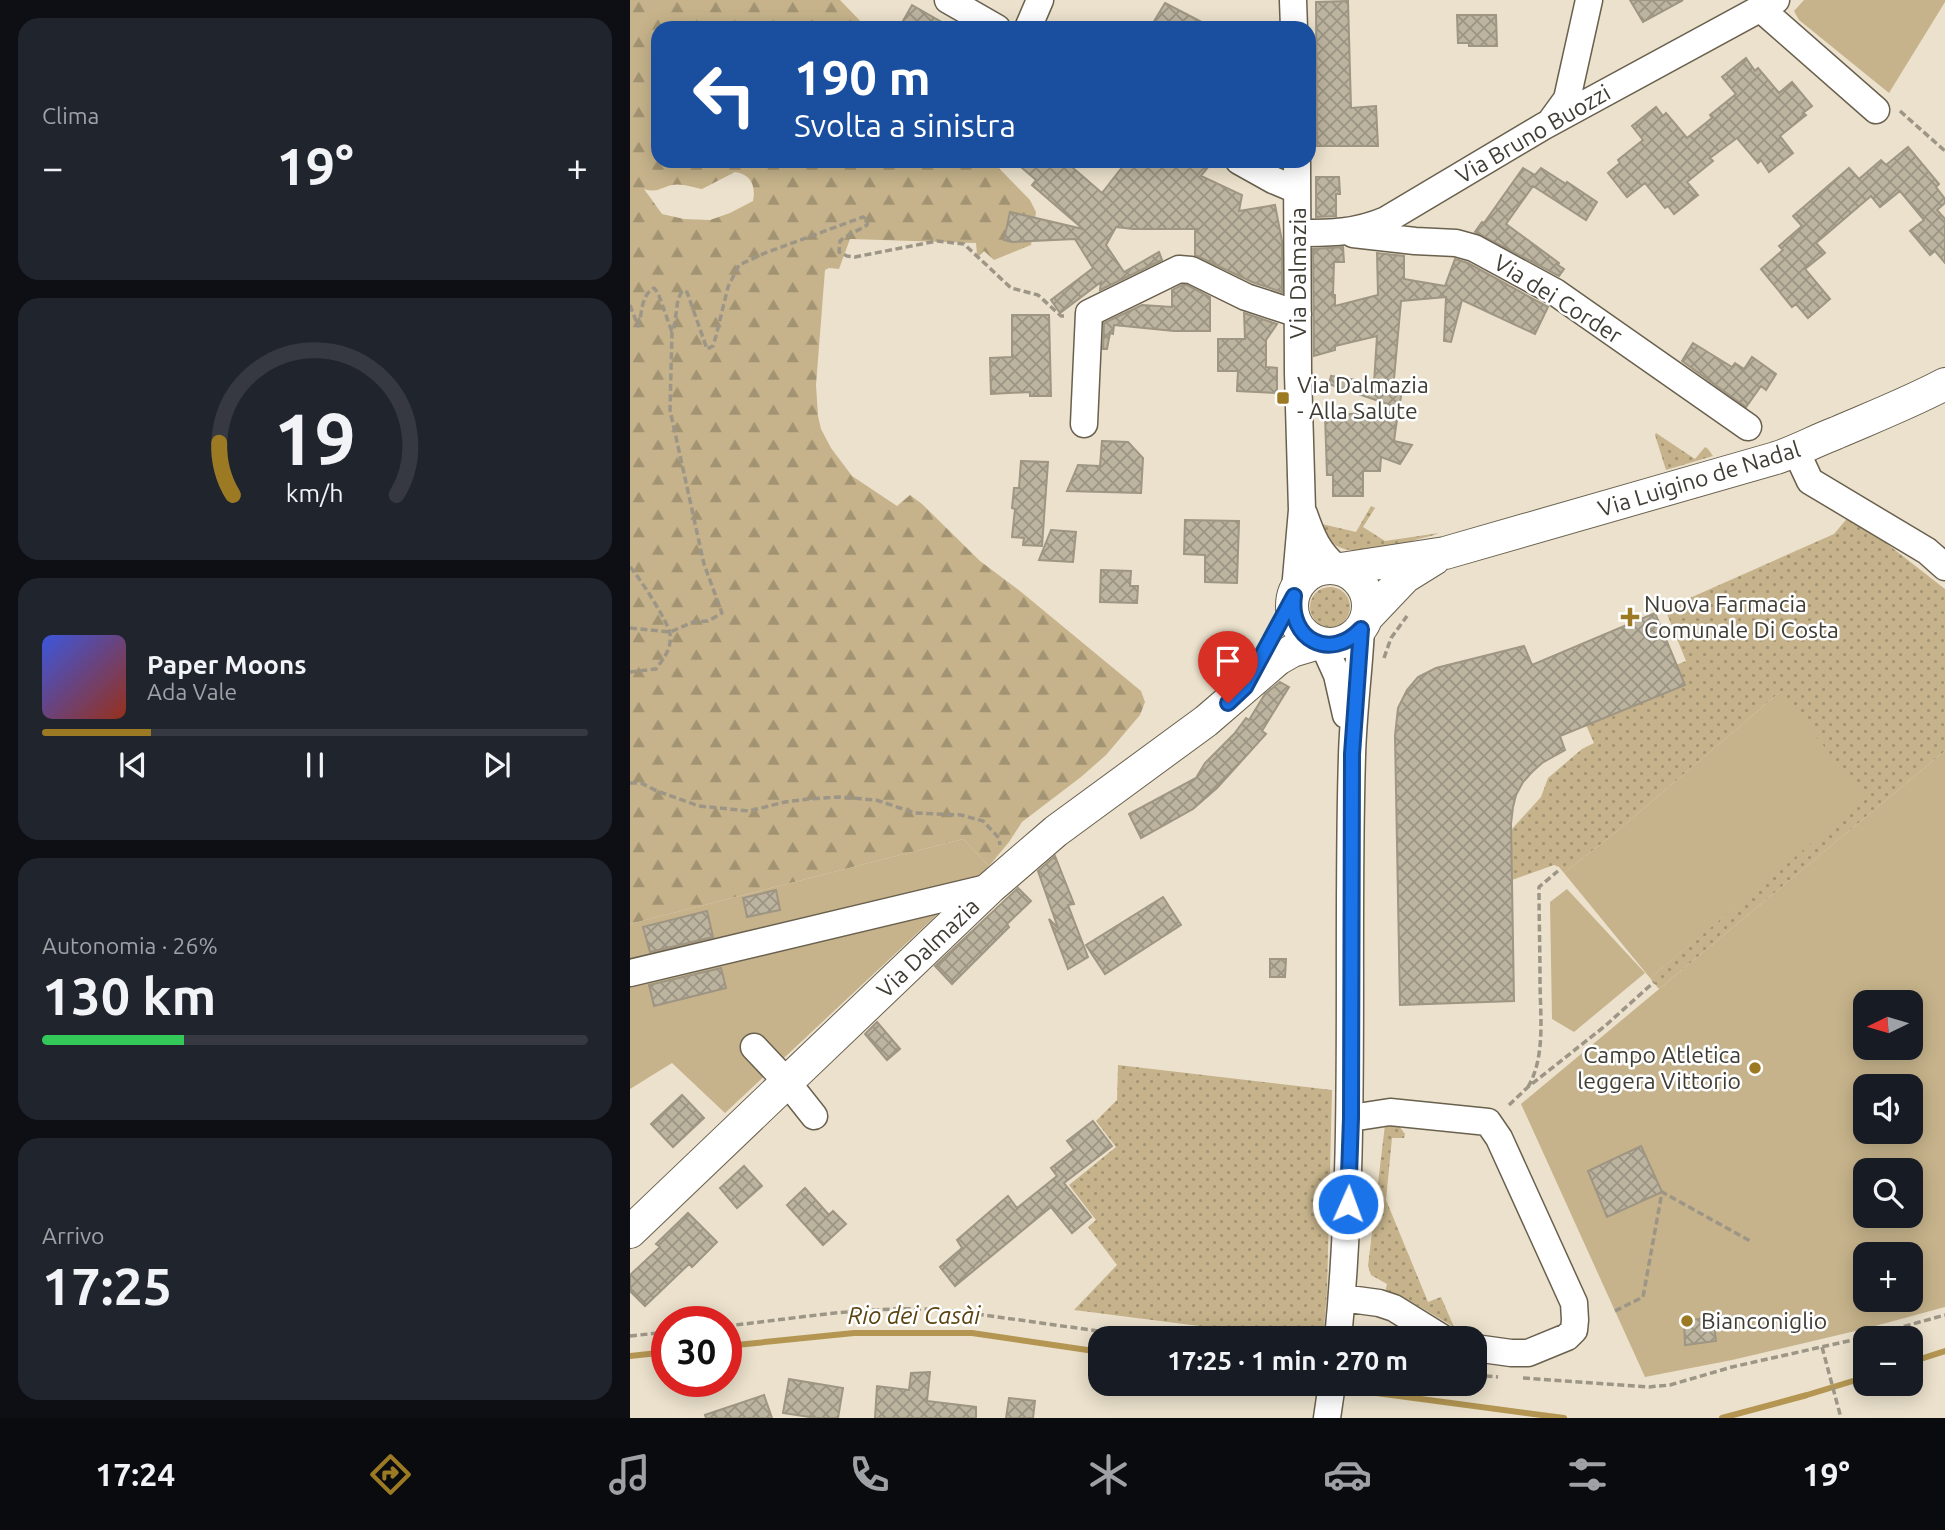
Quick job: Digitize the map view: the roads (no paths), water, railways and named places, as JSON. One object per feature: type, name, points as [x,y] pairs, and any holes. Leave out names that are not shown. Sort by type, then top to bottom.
[{"type":"main road","name":"Via Luigino de Nadal","points":[[1339,569],[1445,552],[1796,451],[1897,408],[1945,384]]},
{"type":"main road","name":"Via Luigino de Nadal","points":[[1364,623],[1405,577],[1445,552]]},
{"type":"main road","points":[[1324,568],[1339,569],[1361,583],[1367,593],[1369,605],[1364,623],[1354,637],[1345,642],[1321,644],[1308,638],[1294,619],[1294,593],[1313,572],[1324,568]]},
{"type":"main road","name":"Via Dalmazia","points":[[1245,687],[1294,593]]},
{"type":"main road","name":"Via Dalmazia","points":[[630,1232],[991,887],[1056,831],[1153,762],[1278,659],[1293,651],[1321,644]]},
{"type":"street","points":[[948,0],[985,21]]},
{"type":"street","points":[[1031,21],[1040,0]]},
{"type":"street","points":[[1293,0],[1294,21]]},
{"type":"street","points":[[1544,126],[1556,116],[1567,99],[1589,0]]},
{"type":"street","name":"Via Bruno Buozzi","points":[[1298,233],[1345,232],[1373,225],[1544,126],[1769,4],[1888,111]]},
{"type":"street","points":[[1578,53],[1581,70],[1587,79],[1598,85],[1619,85]]},
{"type":"street","points":[[1252,168],[1297,190]]},
{"type":"street","name":"Via Dalmazia","points":[[1294,593],[1302,510],[1297,168]]},
{"type":"street","points":[[1413,204],[1411,219],[1415,230],[1439,241]]},
{"type":"street","name":"Via dei Corder","points":[[1345,232],[1465,244],[1474,248],[1555,292],[1748,427]]},
{"type":"street","points":[[1084,424],[1089,313],[1179,269],[1191,270],[1246,297],[1298,314]]},
{"type":"street","points":[[1796,451],[1810,481],[1927,551],[1945,567]]},
{"type":"street","name":"Via Dalmazia","points":[[1302,510],[1318,548],[1325,558],[1339,569]]},
{"type":"street","points":[[1339,1326],[1351,1118],[1352,754],[1364,623]]},
{"type":"street","points":[[1321,644],[1338,674],[1352,754]]},
{"type":"street","points":[[630,974],[991,887]]},
{"type":"street","points":[[754,1047],[814,1116]]},
{"type":"street","points":[[1351,1118],[1390,1112],[1488,1122],[1493,1127],[1574,1303],[1575,1320],[1574,1330],[1567,1337],[1536,1351],[1520,1353],[1487,1349]]},
{"type":"street","points":[[1342,1298],[1394,1308],[1423,1326]]},
{"type":"waterway","name":"Rio dei Casài","points":[[742,1344],[854,1333],[972,1333],[1088,1350]]},
{"type":"waterway","name":"Rio dei Casài","points":[[1923,1358],[1945,1351]]},
{"type":"waterway","name":"Rio dei Casài","points":[[630,1356],[651,1354]]},
{"type":"waterway","name":"Rio dei Casài","points":[[1722,1418],[1853,1381]]},
{"type":"waterway","name":"Rio dei Casài","points":[[1399,1396],[1564,1418]]},
{"type":"place","name":"Via Dalmazia - Alla Salute","points":[[1283,398]]},
{"type":"place","name":"Nuova Farmacia Comunale Di Costa","points":[[1630,617]]},
{"type":"place","name":"Campo Atletica leggera Vittorio","points":[[1755,1068]]},
{"type":"place","name":"Bianconiglio","points":[[1687,1321]]}]
